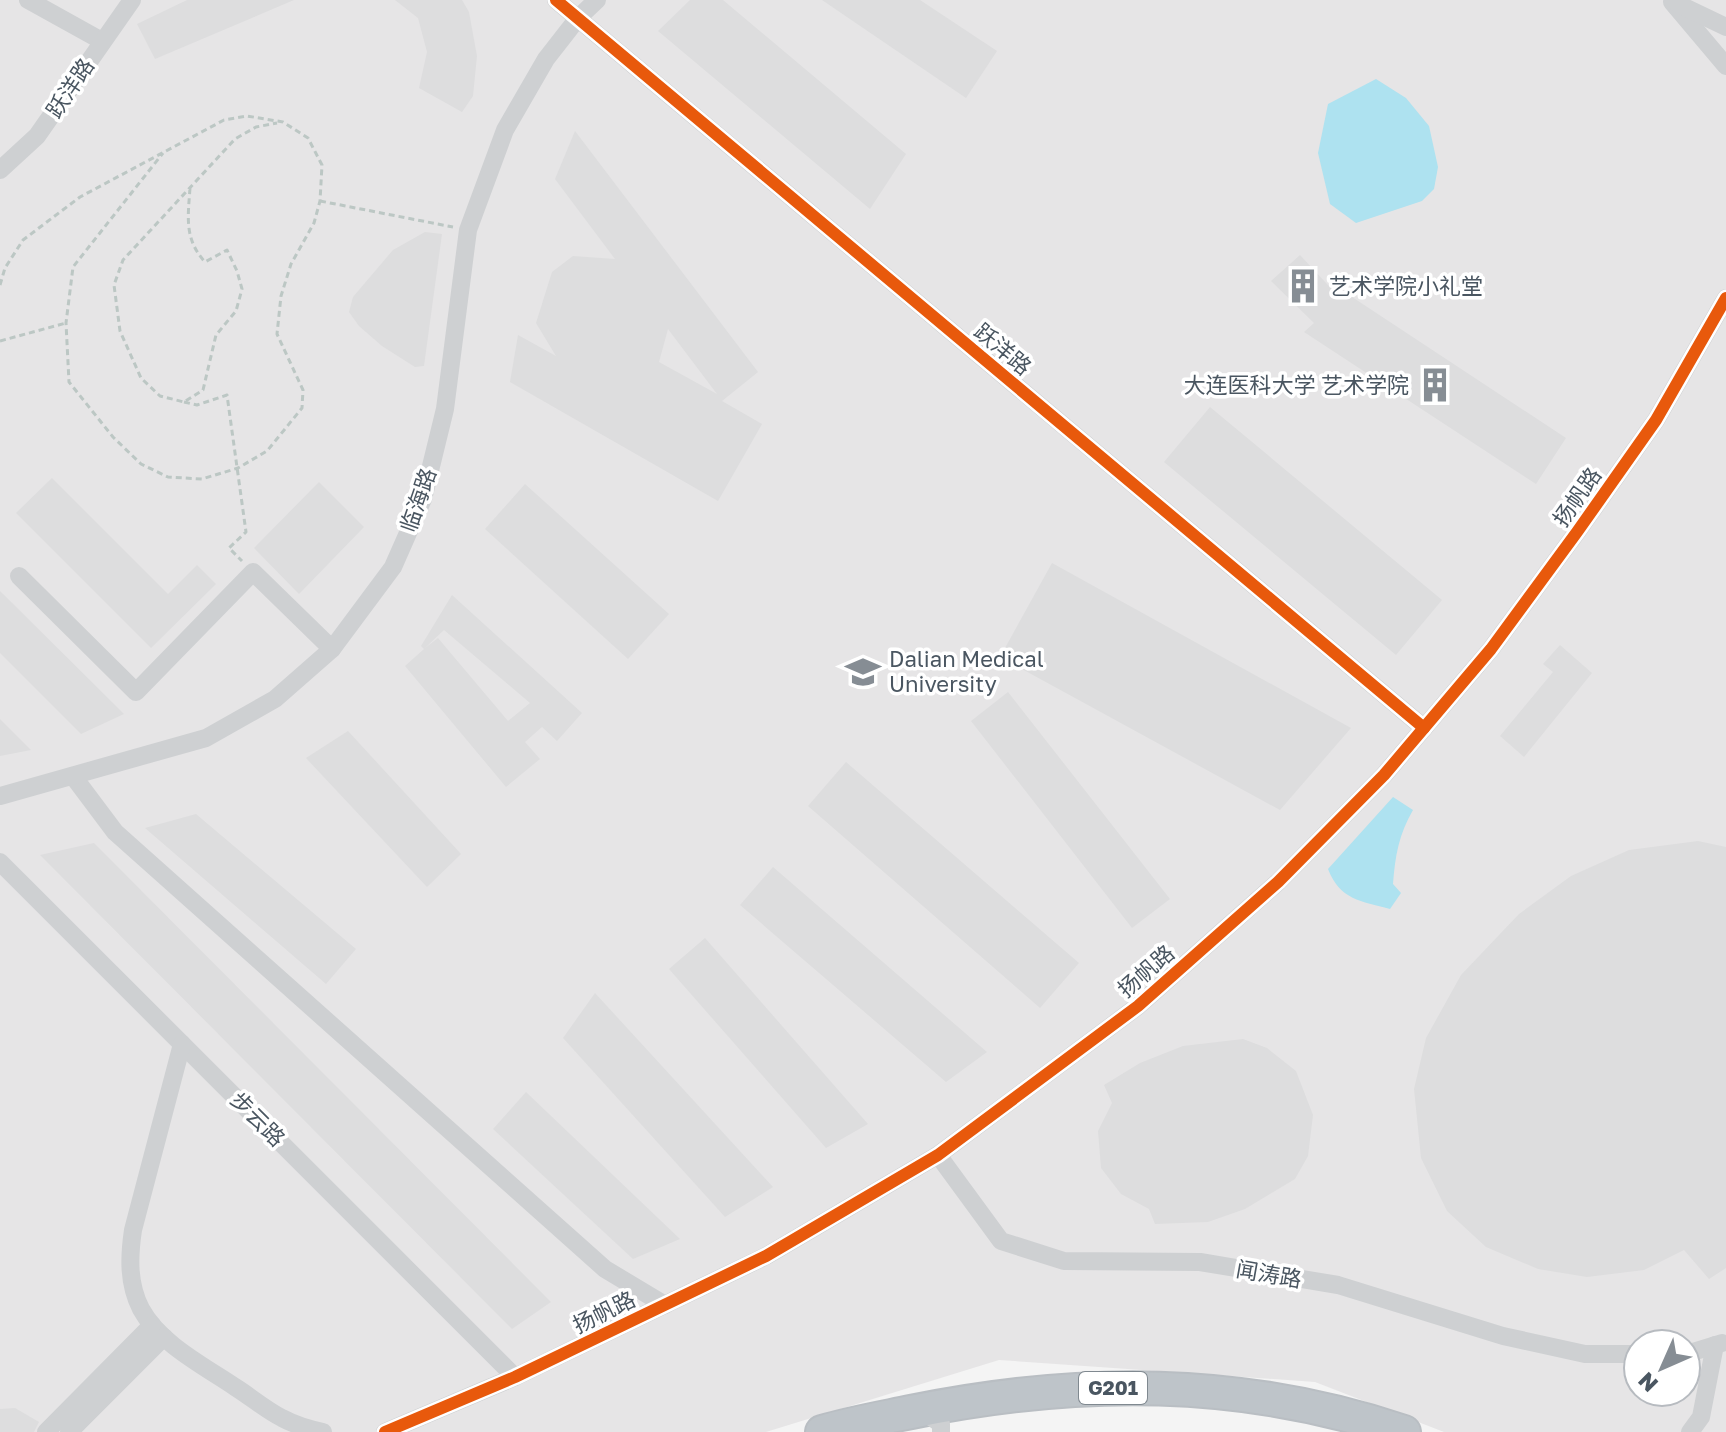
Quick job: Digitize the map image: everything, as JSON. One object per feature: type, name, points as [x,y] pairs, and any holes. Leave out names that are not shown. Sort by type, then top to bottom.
[{"type":"highway","name":"G201","points":[[925,1427],[1031,1392],[1147,1388],[1205,1391],[1272,1400],[1345,1414],[1404,1432]]},
{"type":"highway","name":"G201","points":[[822,1432],[925,1427],[1031,1410],[1091,1406],[1204,1409],[1271,1418],[1336,1432]]},
{"type":"street","points":[[28,0],[102,41]]},
{"type":"street","name":"跃洋路","points":[[0,170],[37,136],[132,0]]},
{"type":"street","name":"跃洋路","points":[[556,0],[1424,728]]},
{"type":"street","name":"临海路","points":[[0,796],[206,738],[275,699],[332,649],[393,567],[423,499],[445,409],[468,230],[505,130],[546,59],[578,18],[597,0]]},
{"type":"street","points":[[1670,1],[1726,27]]},
{"type":"street","points":[[1670,1],[1726,66]]},
{"type":"street","name":"扬帆路","points":[[385,1432],[515,1377],[766,1256],[938,1155],[1138,1006],[1278,882],[1384,775],[1491,649],[1656,420],[1726,298]]},
{"type":"street","points":[[19,576],[136,692],[253,572],[332,649]]},
{"type":"street","points":[[73,776],[115,832],[138,854],[605,1269],[665,1305]]},
{"type":"street","name":"步云路","points":[[0,862],[515,1377]]},
{"type":"street","points":[[182,1044],[133,1230],[129,1255],[137,1301],[158,1331],[279,1417],[303,1428],[323,1432]]},
{"type":"street","name":"闻涛路","points":[[938,1155],[1001,1241],[1064,1261],[1200,1262],[1338,1285],[1503,1336],[1585,1354],[1622,1354]]},
{"type":"street","points":[[46,1432],[158,1331]]},
{"type":"street","points":[[69,1432],[158,1331]]},
{"type":"street","points":[[1690,1432],[1701,1417],[1720,1344]]},
{"type":"path","points":[[0,285],[5,268],[23,240],[80,197],[224,120],[247,116],[281,122],[308,138],[322,165],[320,201],[314,223],[291,264],[281,296],[277,334],[303,390],[302,408],[267,451],[238,468],[202,479],[168,477],[141,464],[113,437],[69,382],[66,323],[73,267],[163,153]]},
{"type":"path","points":[[253,572],[229,548],[246,532],[227,395],[197,405],[160,396],[141,378],[120,331],[114,285],[123,260],[235,139],[256,127],[281,122]]},
{"type":"path","points":[[184,402],[203,390],[216,335],[236,311],[242,289],[227,250],[205,262],[193,250],[187,231],[190,188]]},
{"type":"path","points":[[320,201],[468,230]]},
{"type":"path","points":[[0,341],[66,323]]},
{"type":"shaded area","name":"Dalian Medical University","points":[[0,0],[1726,0],[1726,1432],[1444,1432],[1315,1382],[999,1360],[766,1432],[0,1432]]},
{"type":"water","points":[[1376,79],[1406,98],[1429,126],[1438,167],[1434,189],[1422,201],[1356,223],[1330,204],[1318,153],[1328,104]]},
{"type":"water","points":[[1393,797],[1413,810],[1401,837],[1395,864],[1393,884],[1401,893],[1390,909],[1345,893],[1328,869]]},
{"type":"building","points":[[187,0],[294,0],[155,59],[137,24]]},
{"type":"building","points":[[395,0],[462,0],[469,12],[477,56],[473,96],[462,112],[419,88],[427,52],[418,18]]},
{"type":"building","points":[[690,0],[723,0],[906,154],[870,209],[658,31]]},
{"type":"building","points":[[822,0],[920,0],[997,51],[966,98]]},
{"type":"building","points":[[575,131],[758,372],[722,401],[762,424],[718,501],[510,382],[518,335],[556,356],[536,323],[552,272],[573,256],[615,259],[555,179]],"holes":[[[668,329],[717,394],[659,362]]]},
{"type":"building","points":[[425,232],[442,234],[424,366],[415,367],[382,346],[359,326],[349,312],[353,297],[393,250]]},
{"type":"building","name":"大连医科大学 艺术学院","points":[[1300,255],[1340,298],[1346,293],[1566,438],[1536,484],[1304,332],[1314,323],[1271,281]]},
{"type":"building","points":[[1210,407],[1442,600],[1396,655],[1164,462]]},
{"type":"building","points":[[52,478],[168,594],[197,565],[216,584],[151,648],[16,513]]},
{"type":"building","points":[[319,482],[364,527],[299,594],[254,548]]},
{"type":"building","points":[[525,484],[669,614],[628,659],[485,529]]},
{"type":"building","points":[[1052,563],[1351,728],[1280,810],[1000,657]]},
{"type":"building","points":[[0,591],[124,714],[81,734],[0,653]]},
{"type":"building","points":[[452,595],[582,713],[557,741],[542,727],[525,742],[540,759],[506,787],[405,666],[424,649],[421,646]],"holes":[[[444,630],[530,703],[508,721],[438,638],[425,648]]]},
{"type":"building","points":[[1560,645],[1592,673],[1524,757],[1500,736],[1553,672],[1543,664]]},
{"type":"building","points":[[1008,692],[1170,899],[1132,928],[971,721]]},
{"type":"building","points":[[0,719],[31,750],[0,756]]},
{"type":"building","points":[[348,731],[461,854],[427,887],[306,758]]},
{"type":"building","points":[[846,762],[1079,963],[1040,1008],[808,806]]},
{"type":"building","points":[[196,814],[356,949],[326,984],[145,828]]},
{"type":"building","points":[[1698,841],[1726,847],[1726,1268],[1709,1279],[1684,1250],[1644,1270],[1587,1277],[1538,1269],[1486,1247],[1447,1211],[1421,1158],[1414,1089],[1426,1038],[1461,975],[1519,914],[1571,876],[1629,850]]},
{"type":"building","points":[[94,843],[551,1302],[512,1329],[40,855]]},
{"type":"building","points":[[773,867],[987,1052],[946,1082],[740,905]]},
{"type":"building","points":[[705,938],[868,1124],[826,1148],[669,969]]},
{"type":"building","points":[[595,993],[773,1187],[725,1217],[563,1038]]},
{"type":"building","points":[[1243,1039],[1267,1048],[1296,1071],[1313,1115],[1308,1156],[1295,1179],[1245,1209],[1208,1222],[1155,1224],[1149,1209],[1121,1194],[1101,1168],[1098,1131],[1112,1103],[1104,1085],[1140,1063],[1183,1046]]},
{"type":"building","points":[[526,1092],[680,1239],[633,1259],[493,1129]]},
{"type":"building","points":[[15,1408],[39,1422],[34,1432],[0,1432],[0,1409]]},
{"type":"cycle path","points":[[556,0],[1424,728]]},
{"type":"cycle path","points":[[385,1432],[515,1377],[766,1256],[938,1155],[1138,1006],[1278,882],[1384,775],[1491,649],[1656,420],[1726,298]]},
{"type":"place","name":"艺术学院小礼堂","points":[[1303,286]]},
{"type":"place","name":"大连医科大学 艺术学院","points":[[1435,385]]},
{"type":"place","name":"Dalian Medical University","points":[[863,672]]}]
